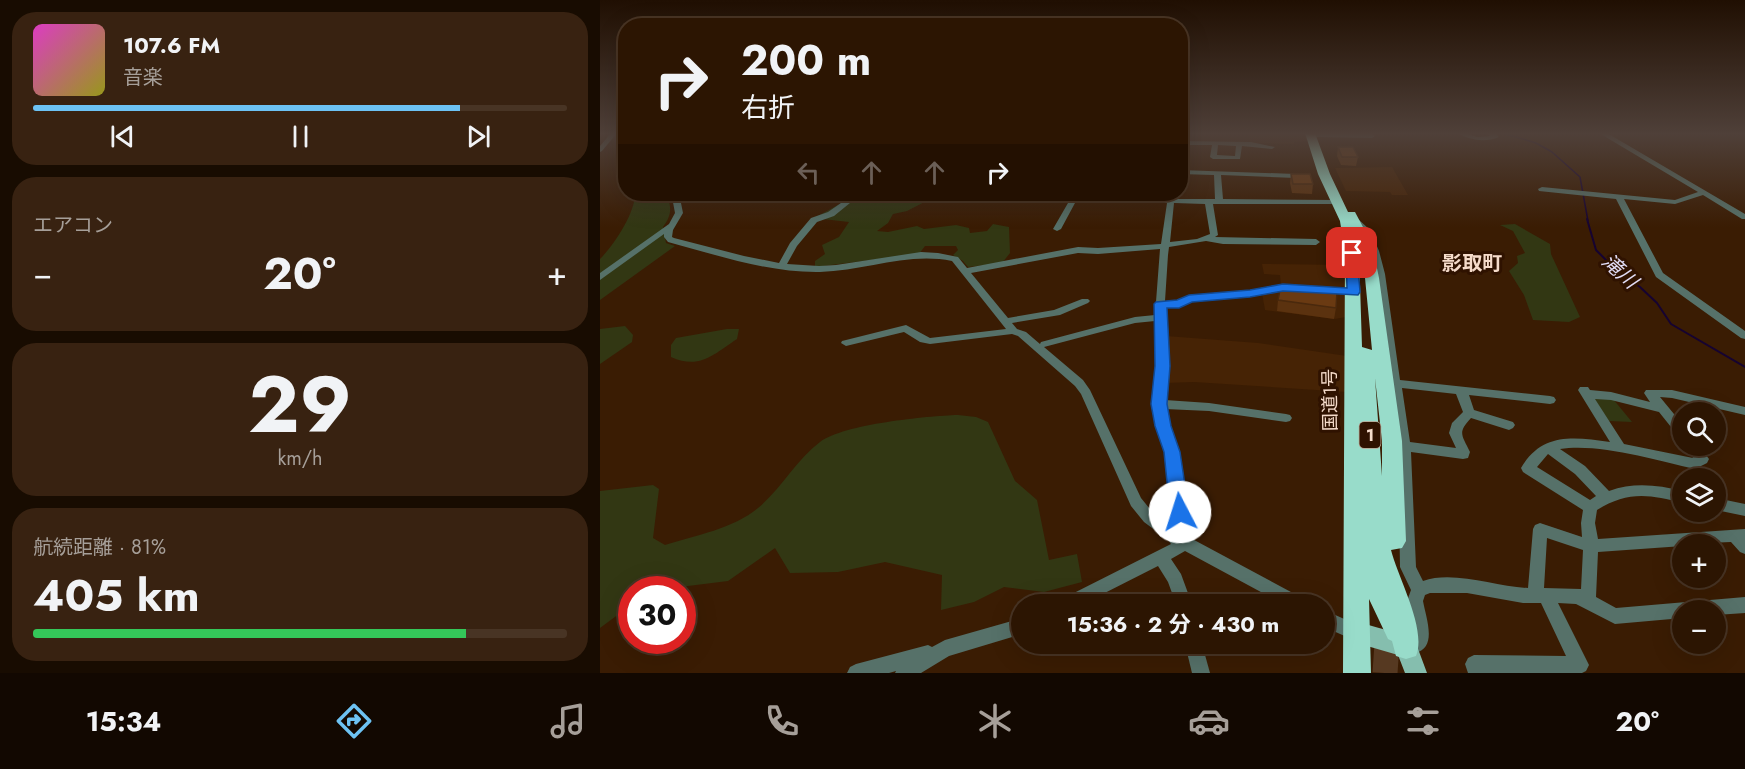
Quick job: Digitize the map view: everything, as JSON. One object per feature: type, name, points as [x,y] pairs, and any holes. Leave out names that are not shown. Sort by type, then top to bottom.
[{"type":"highway","name":"国道1号","points":[[1324,164],[1346,221],[1351,241],[1356,448],[1357,673]]},
{"type":"highway","name":"1","points":[[1326,164],[1365,244],[1371,271],[1401,511],[1394,542]]},
{"type":"highway","name":"1","points":[[1354,220],[1359,243],[1374,524],[1380,555],[1398,608],[1406,646]]},
{"type":"highway","name":"1","points":[[1356,448],[1370,568],[1386,609],[1406,646]]},
{"type":"main road","points":[[1358,633],[1406,646],[1416,673]]},
{"type":"street","points":[[1655,164],[1745,217]]},
{"type":"street","points":[[1188,172],[1296,176]]},
{"type":"street","points":[[1217,174],[1219,201]]},
{"type":"street","points":[[1542,189],[1675,202],[1703,193]]},
{"type":"street","points":[[1620,198],[1659,275],[1745,336]]},
{"type":"street","points":[[1188,200],[1209,202],[1337,202]]},
{"type":"street","points":[[677,201],[679,213],[668,234],[671,240],[782,266],[837,268],[928,255],[955,259],[1013,332]]},
{"type":"street","points":[[782,266],[794,245],[814,220],[831,214],[849,201]]},
{"type":"street","points":[[1057,229],[1072,201]]},
{"type":"street","points":[[1171,201],[1164,246],[1159,404],[1163,426],[1172,452],[1177,484],[1180,541]]},
{"type":"street","points":[[965,271],[1078,250],[1098,251],[1164,246],[1208,238],[1214,235],[1209,202]]},
{"type":"street","points":[[1354,220],[1367,231],[1376,256],[1404,446],[1401,511],[1408,567],[1419,590],[1416,601],[1421,639],[1418,644],[1406,646]]},
{"type":"street","points":[[600,277],[646,245],[675,221]]},
{"type":"street","points":[[1208,238],[1223,241],[1316,242]]},
{"type":"street","points":[[1161,304],[1179,304],[1189,299],[1283,287],[1353,292]]},
{"type":"street","points":[[1005,321],[1056,313],[1085,301]]},
{"type":"street","points":[[1045,344],[1135,320],[1160,318]]},
{"type":"street","points":[[846,343],[906,328],[930,341],[1013,332],[1023,334],[1079,383],[1086,393],[1136,502],[1149,518],[1180,541],[1279,594]]},
{"type":"street","points":[[1395,383],[1550,400]]},
{"type":"street","points":[[1461,390],[1469,413]]},
{"type":"street","points":[[1620,448],[1586,392],[1663,409]]},
{"type":"street","points":[[1672,420],[1650,393],[1672,394],[1745,411]]},
{"type":"street","points":[[1159,404],[1209,407],[1286,418]]},
{"type":"street","points":[[1404,446],[1463,454],[1455,433],[1456,426],[1469,413]]},
{"type":"street","points":[[1469,413],[1509,425]]},
{"type":"street","points":[[1590,507],[1528,468],[1548,447],[1564,443],[1620,448],[1695,464],[1702,459],[1700,456]]},
{"type":"street","points":[[1548,447],[1580,471],[1606,497]]},
{"type":"street","points":[[1590,507],[1623,490],[1658,490],[1672,494]]},
{"type":"street","points":[[1726,506],[1745,510]]},
{"type":"street","points":[[1588,601],[1591,546],[1588,523],[1590,507]]},
{"type":"street","points":[[1477,673],[1474,664],[1580,665],[1541,596],[1540,529],[1591,546],[1742,540]]},
{"type":"street","points":[[1087,594],[1160,556],[1180,541]]},
{"type":"street","points":[[1160,556],[1176,579],[1181,594]]},
{"type":"street","points":[[1419,590],[1430,586],[1467,586],[1541,596],[1578,596],[1615,616],[1745,605]]},
{"type":"street","points":[[1335,623],[1358,633]]},
{"type":"street","points":[[856,673],[1011,629]]},
{"type":"street","points":[[904,673],[945,649]]},
{"type":"street","points":[[1197,654],[1202,673]]},
{"type":"shaded area","points":[[1392,167],[1408,195],[1392,195],[1390,192],[1346,191],[1335,168]]},
{"type":"shaded area","points":[[1262,264],[1345,265],[1345,287],[1281,286],[1280,275],[1264,274]]},
{"type":"shaded area","points":[[1286,289],[1346,292],[1346,317],[1335,319],[1265,310],[1262,293]]},
{"type":"shaded area","points":[[1166,336],[1258,343],[1347,356],[1347,392],[1194,382],[1164,383]]},
{"type":"green space","points":[[668,201],[670,211],[663,227],[666,243],[675,246],[600,300],[600,259],[623,228],[634,202]]},
{"type":"green space","points":[[845,201],[926,201],[907,211],[893,214],[888,223],[877,231],[888,232],[917,226],[924,229],[956,225],[969,228],[970,233],[987,231],[993,224],[1009,227],[1010,253],[1002,263],[968,267],[953,255],[958,250],[956,246],[925,246],[919,254],[815,267],[815,261],[825,254],[822,245],[839,237],[849,222],[814,218]]},
{"type":"green space","points":[[1515,224],[1550,244],[1551,254],[1580,317],[1569,322],[1533,320],[1524,295],[1509,271],[1518,263],[1517,256],[1525,253],[1513,231],[1500,225]]},
{"type":"green space","points":[[625,326],[633,335],[632,342],[600,364],[600,329]]},
{"type":"green space","points":[[739,329],[737,339],[714,355],[690,362],[671,357],[671,345],[676,338]]},
{"type":"green space","points":[[1593,397],[1613,399],[1632,422],[1609,421]]},
{"type":"green space","points":[[958,415],[976,417],[988,422],[1015,481],[1037,500],[1049,560],[1077,554],[1082,582],[1044,592],[1004,587],[974,602],[941,610],[942,575],[885,562],[838,572],[790,573],[775,548],[728,581],[696,585],[696,576],[618,576],[618,615],[600,628],[600,491],[653,485],[659,489],[653,538],[665,545],[714,531],[748,515],[774,492],[811,449],[832,436],[847,430],[886,422]]},
{"type":"building","points":[[1291,174],[1310,174],[1313,184],[1293,184]]},
{"type":"building","points":[[1281,285],[1337,292],[1336,308],[1278,300]]},
{"type":"waterway","name":"滝川","points":[[1566,164],[1580,177],[1588,221]]},
{"type":"waterway","name":"滝川","points":[[1587,219],[1596,250],[1620,274],[1640,287],[1657,303],[1671,324],[1745,367]]},
{"type":"tunnel","points":[[1385,673],[1388,629]]},
{"type":"district","name":"影取町","points":[[1472,263]]},
{"type":"route","points":[[1180,512],[1172,452],[1163,426],[1159,404],[1162,366],[1161,304],[1179,304],[1189,299],[1283,287],[1353,292],[1352,253]]}]
